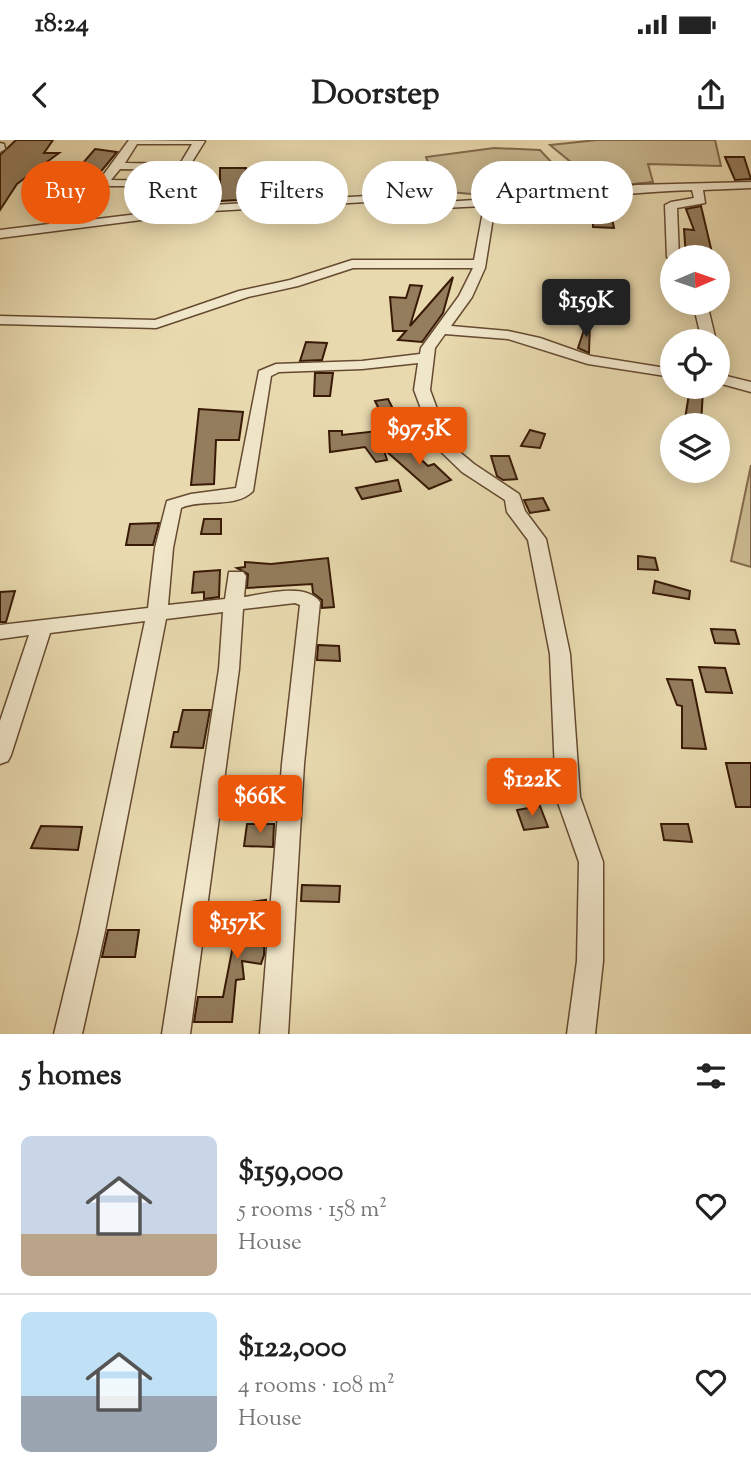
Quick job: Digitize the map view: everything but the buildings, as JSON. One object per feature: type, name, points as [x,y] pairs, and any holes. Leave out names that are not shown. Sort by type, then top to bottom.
[{"type":"street","points":[[110,175],[128,153],[133,141],[200,140]]},
{"type":"street","points":[[188,161],[200,140]]},
{"type":"street","points":[[128,153],[193,152]]},
{"type":"street","points":[[119,166],[124,166]]},
{"type":"street","points":[[633,188],[751,185]]},
{"type":"street","points":[[673,245],[671,205],[701,201],[696,186]]},
{"type":"street","points":[[0,234],[212,208],[384,198],[443,205],[471,203]]},
{"type":"street","points":[[53,227],[56,224]]},
{"type":"street","points":[[487,224],[480,264],[465,297],[428,348],[422,390],[443,446],[468,468],[513,498],[516,512],[537,539],[560,654],[568,797],[591,862],[590,961],[582,1034]]},
{"type":"street","points":[[0,320],[156,324],[244,294],[293,284],[352,264],[480,264]]},
{"type":"street","points":[[440,329],[508,335],[535,341],[588,360],[660,371]]},
{"type":"street","points":[[68,1034],[158,613],[164,548],[173,505],[186,498],[232,497],[244,491],[264,374],[276,368],[362,366],[426,359]]},
{"type":"street","points":[[730,382],[751,387]]},
{"type":"street","points":[[176,1034],[229,669],[236,576]]},
{"type":"street","points":[[0,632],[296,597],[310,602],[293,764],[274,1034]]},
{"type":"street","points":[[0,755],[42,626]]},
{"type":"shaded area","points":[[597,140],[715,140],[721,166],[648,164],[653,182],[633,184],[633,161],[569,161],[550,145]]},
{"type":"shaded area","points":[[494,148],[540,150],[550,161],[471,161],[471,194],[457,193],[457,161],[428,161],[426,157]]},
{"type":"shaded area","points":[[751,465],[751,567],[731,561]]}]
